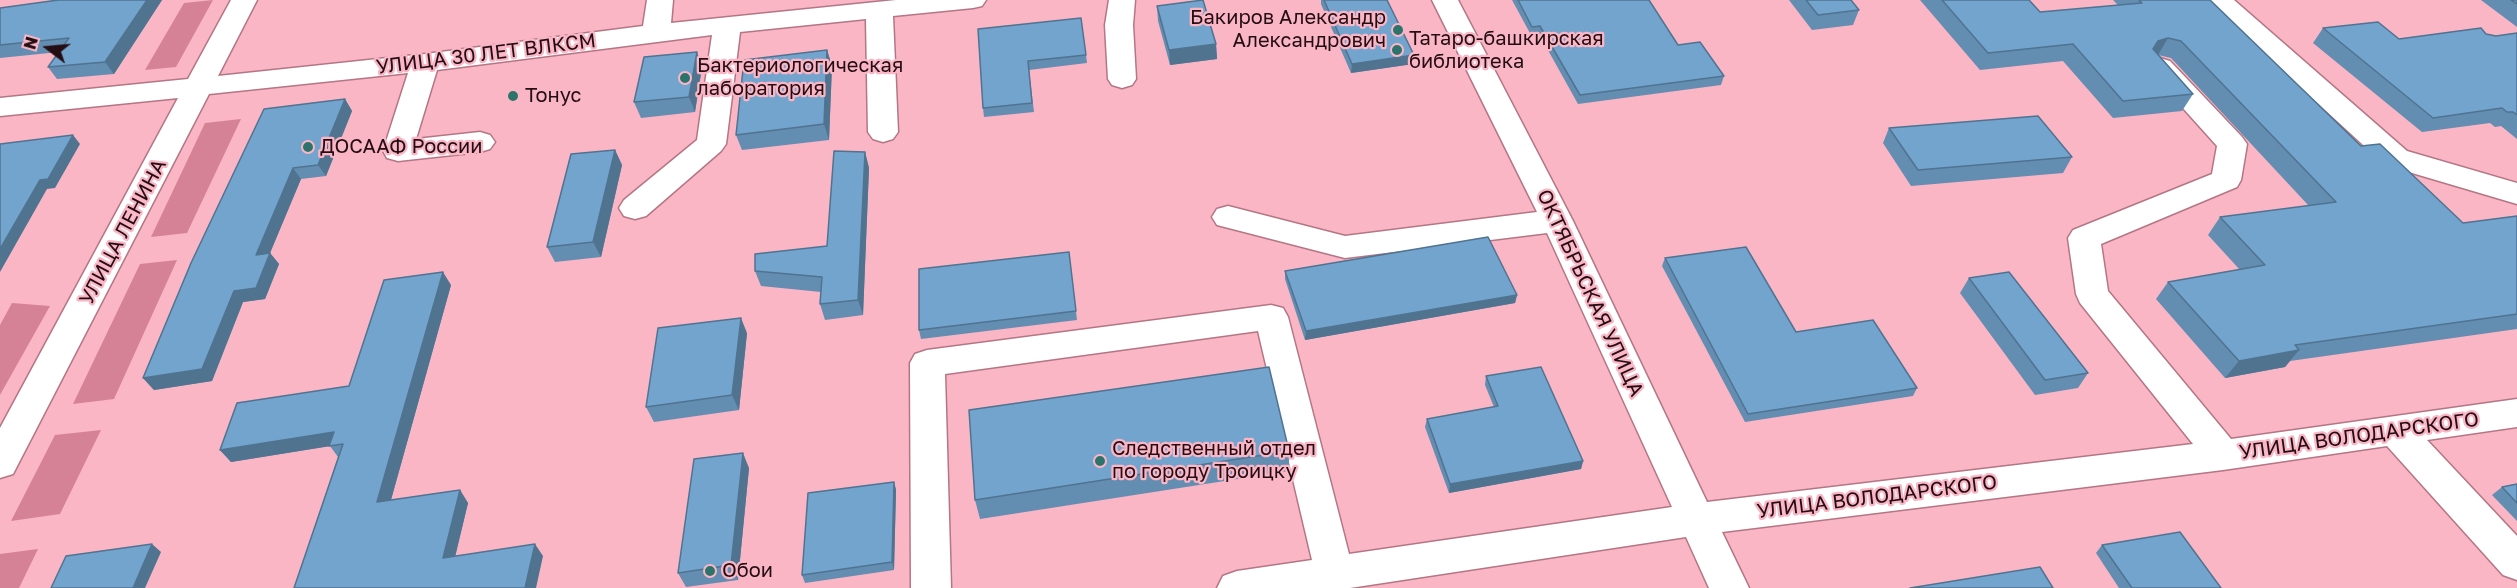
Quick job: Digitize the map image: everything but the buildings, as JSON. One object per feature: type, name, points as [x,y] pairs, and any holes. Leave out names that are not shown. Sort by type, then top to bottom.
[{"type":"street","name":"УЛИЦА ЛЕНИНА","points":[[0,463],[244,0]]},
{"type":"street","points":[[656,33],[660,0]]},
{"type":"street","name":"УЛИЦА 30 ЛЕТ ВЛКСМ","points":[[0,107],[426,63],[656,33],[727,27],[772,11],[879,10],[973,0]]},
{"type":"street","points":[[1122,0],[1119,25],[1122,79]]},
{"type":"street","name":"ОКТЯБРЬСКАЯ УЛИЦА","points":[[1445,0],[1557,221],[1730,588]]},
{"type":"street","points":[[2218,0],[2396,158],[2517,194]]},
{"type":"street","points":[[879,10],[883,132]]},
{"type":"street","points":[[635,208],[711,144],[727,27]]},
{"type":"street","points":[[426,63],[398,151],[480,142]]},
{"type":"street","points":[[2159,66],[2232,144],[2226,180],[2084,238],[2092,294],[2223,455]]},
{"type":"street","points":[[1228,218],[1345,247],[1557,221]]},
{"type":"street","points":[[931,588],[927,363],[1271,317],[1334,572]]},
{"type":"street","name":"УЛИЦА ВОЛОДАРСКОГО","points":[[1237,588],[1696,519],[2223,455],[2517,413]]},
{"type":"street","points":[[2396,431],[2517,563]]},
{"type":"shaded area","points":[[213,0],[176,67],[145,70],[184,3]]},
{"type":"shaded area","points":[[241,119],[187,233],[151,237],[205,123]]},
{"type":"shaded area","points":[[177,260],[114,399],[73,404],[140,264]]},
{"type":"shaded area","points":[[12,303],[50,306],[0,395],[0,325]]},
{"type":"shaded area","points":[[101,430],[60,514],[11,521],[55,435]]},
{"type":"shaded area","points":[[38,549],[19,588],[0,588],[0,554]]},
{"type":"place","name":"Бакиров Александр Александрович","points":[[1398,30]]},
{"type":"place","name":"Татаро-башкирская библиотека","points":[[1397,50]]},
{"type":"place","name":"Бактериологическая лаборатория","points":[[685,78]]},
{"type":"place","name":"Тонус","points":[[513,96]]},
{"type":"place","name":"ДОСААФ России","points":[[308,147]]},
{"type":"place","name":"Следственный отдел по городу Троицку","points":[[1100,461]]},
{"type":"place","name":"Обои","points":[[710,571]]}]
